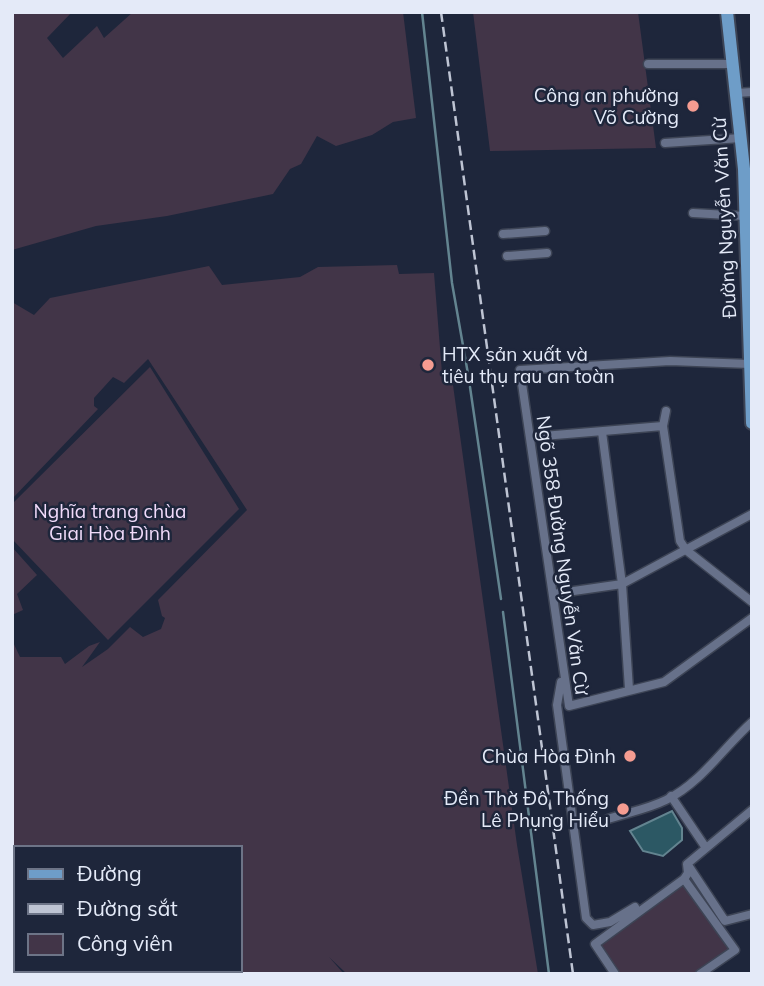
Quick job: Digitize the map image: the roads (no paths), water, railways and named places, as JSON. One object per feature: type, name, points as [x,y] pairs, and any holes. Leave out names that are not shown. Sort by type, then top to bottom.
[{"type":"main road","name":"Đường Nguyễn Văn Cừ","points":[[727,12],[749,254],[752,423]]},
{"type":"street","points":[[648,64],[733,64]]},
{"type":"street","points":[[736,93],[752,92]]},
{"type":"street","points":[[665,143],[740,138]]},
{"type":"street","points":[[693,214],[745,216]]},
{"type":"street","points":[[503,234],[545,231]]},
{"type":"street","points":[[507,256],[547,253]]},
{"type":"street","name":"Ngõ 358 Đường Nguyễn Văn Cừ","points":[[750,361],[670,361],[520,370],[553,594],[562,676],[569,706],[587,704],[629,689],[664,682],[752,618]]},
{"type":"street","points":[[666,411],[663,426],[680,541],[686,550],[752,602]]},
{"type":"street","points":[[531,437],[663,426]]},
{"type":"street","points":[[602,432],[622,584],[629,689]]},
{"type":"street","points":[[553,594],[622,584],[752,514]]},
{"type":"street","points":[[562,676],[556,705],[586,918],[593,925],[601,924],[635,907]]},
{"type":"street","points":[[608,818],[671,796],[704,773],[731,741],[752,722]]},
{"type":"street","points":[[671,796],[706,848]]},
{"type":"street","points":[[687,863],[752,810]]},
{"type":"street","points":[[615,974],[595,944],[684,879],[688,873],[687,863]]},
{"type":"street","points":[[687,863],[725,921],[752,914]]},
{"type":"street","points":[[684,879],[735,950],[700,974]]},
{"type":"water","points":[[672,811],[682,828],[682,840],[663,856],[643,851],[630,831]]},
{"type":"waterway","points":[[422,12],[452,283],[468,374]]},
{"type":"waterway","points":[[470,387],[501,599]]},
{"type":"waterway","points":[[503,612],[549,974]]},
{"type":"railway","points":[[441,12],[573,974]]},
{"type":"place","name":"Công an phường Võ Cường","points":[[693,106]]},
{"type":"place","name":"HTX sản xuất và tiêu thụ rau an toàn","points":[[428,365]]},
{"type":"place","name":"Chùa Hòa Đình","points":[[630,756]]},
{"type":"place","name":"Đền Thờ Đô Thống Lê Phụng Hiểu","points":[[623,809]]},
{"type":"park label","name":"Nghĩa trang chùa Giai Hòa Đình","points":[[110,522]]}]
